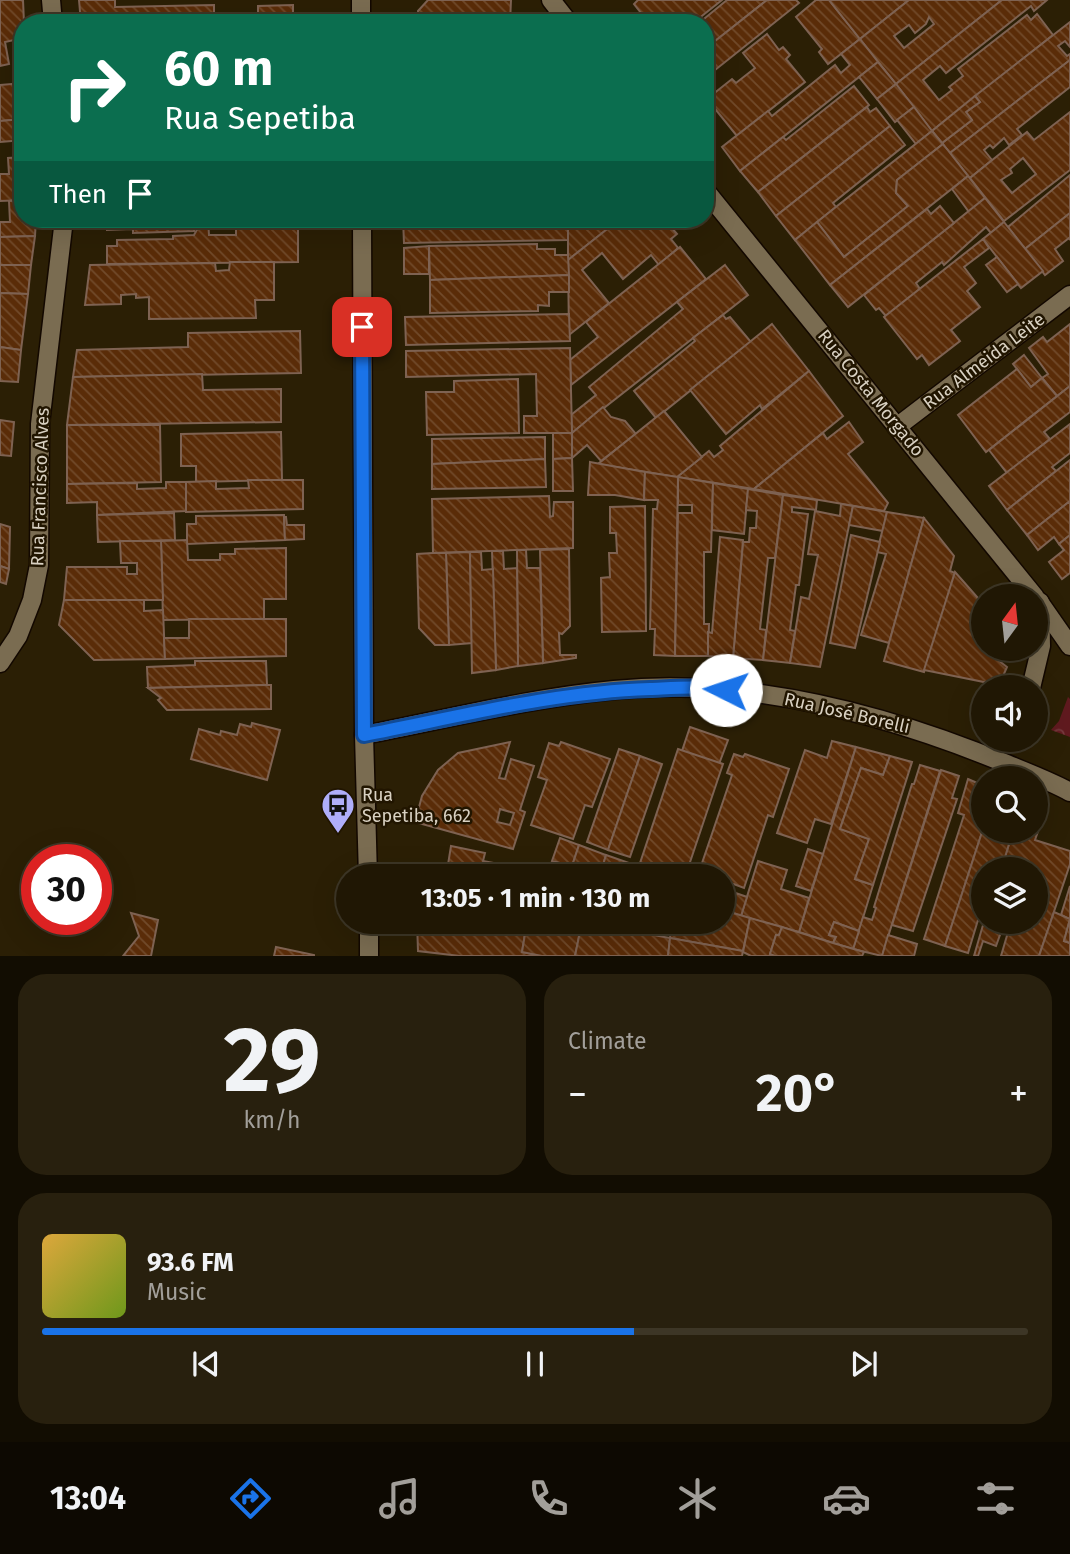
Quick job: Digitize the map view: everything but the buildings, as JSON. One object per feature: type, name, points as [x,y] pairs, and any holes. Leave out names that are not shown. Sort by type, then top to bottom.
[{"type":"street","points":[[551,0],[562,14]]},
{"type":"street","name":"Rua Costa Morgado","points":[[714,201],[1025,584]]},
{"type":"street","name":"Rua Francisco Alves","points":[[0,663],[18,636],[32,600],[39,565],[40,424],[63,228]]},
{"type":"street","points":[[362,228],[364,735],[368,864]]},
{"type":"street","name":"Rua Almeida Leite","points":[[898,426],[1070,295]]},
{"type":"street","name":"Rua Costa Morgado","points":[[1048,615],[1070,646]]},
{"type":"street","name":"Rua José Borelli","points":[[364,735],[528,703],[615,690],[703,687],[792,699],[896,722],[970,749],[1070,792]]},
{"type":"street","points":[[369,934],[369,956]]},
{"type":"green space","points":[[1068,697],[1070,737],[1051,730],[1059,721]]},
{"type":"place","name":"Rua Sepetiba, 662","points":[[338,835]]},
{"type":"route","points":[[362,327],[364,735],[528,703],[615,690],[703,687],[726,690]]}]
